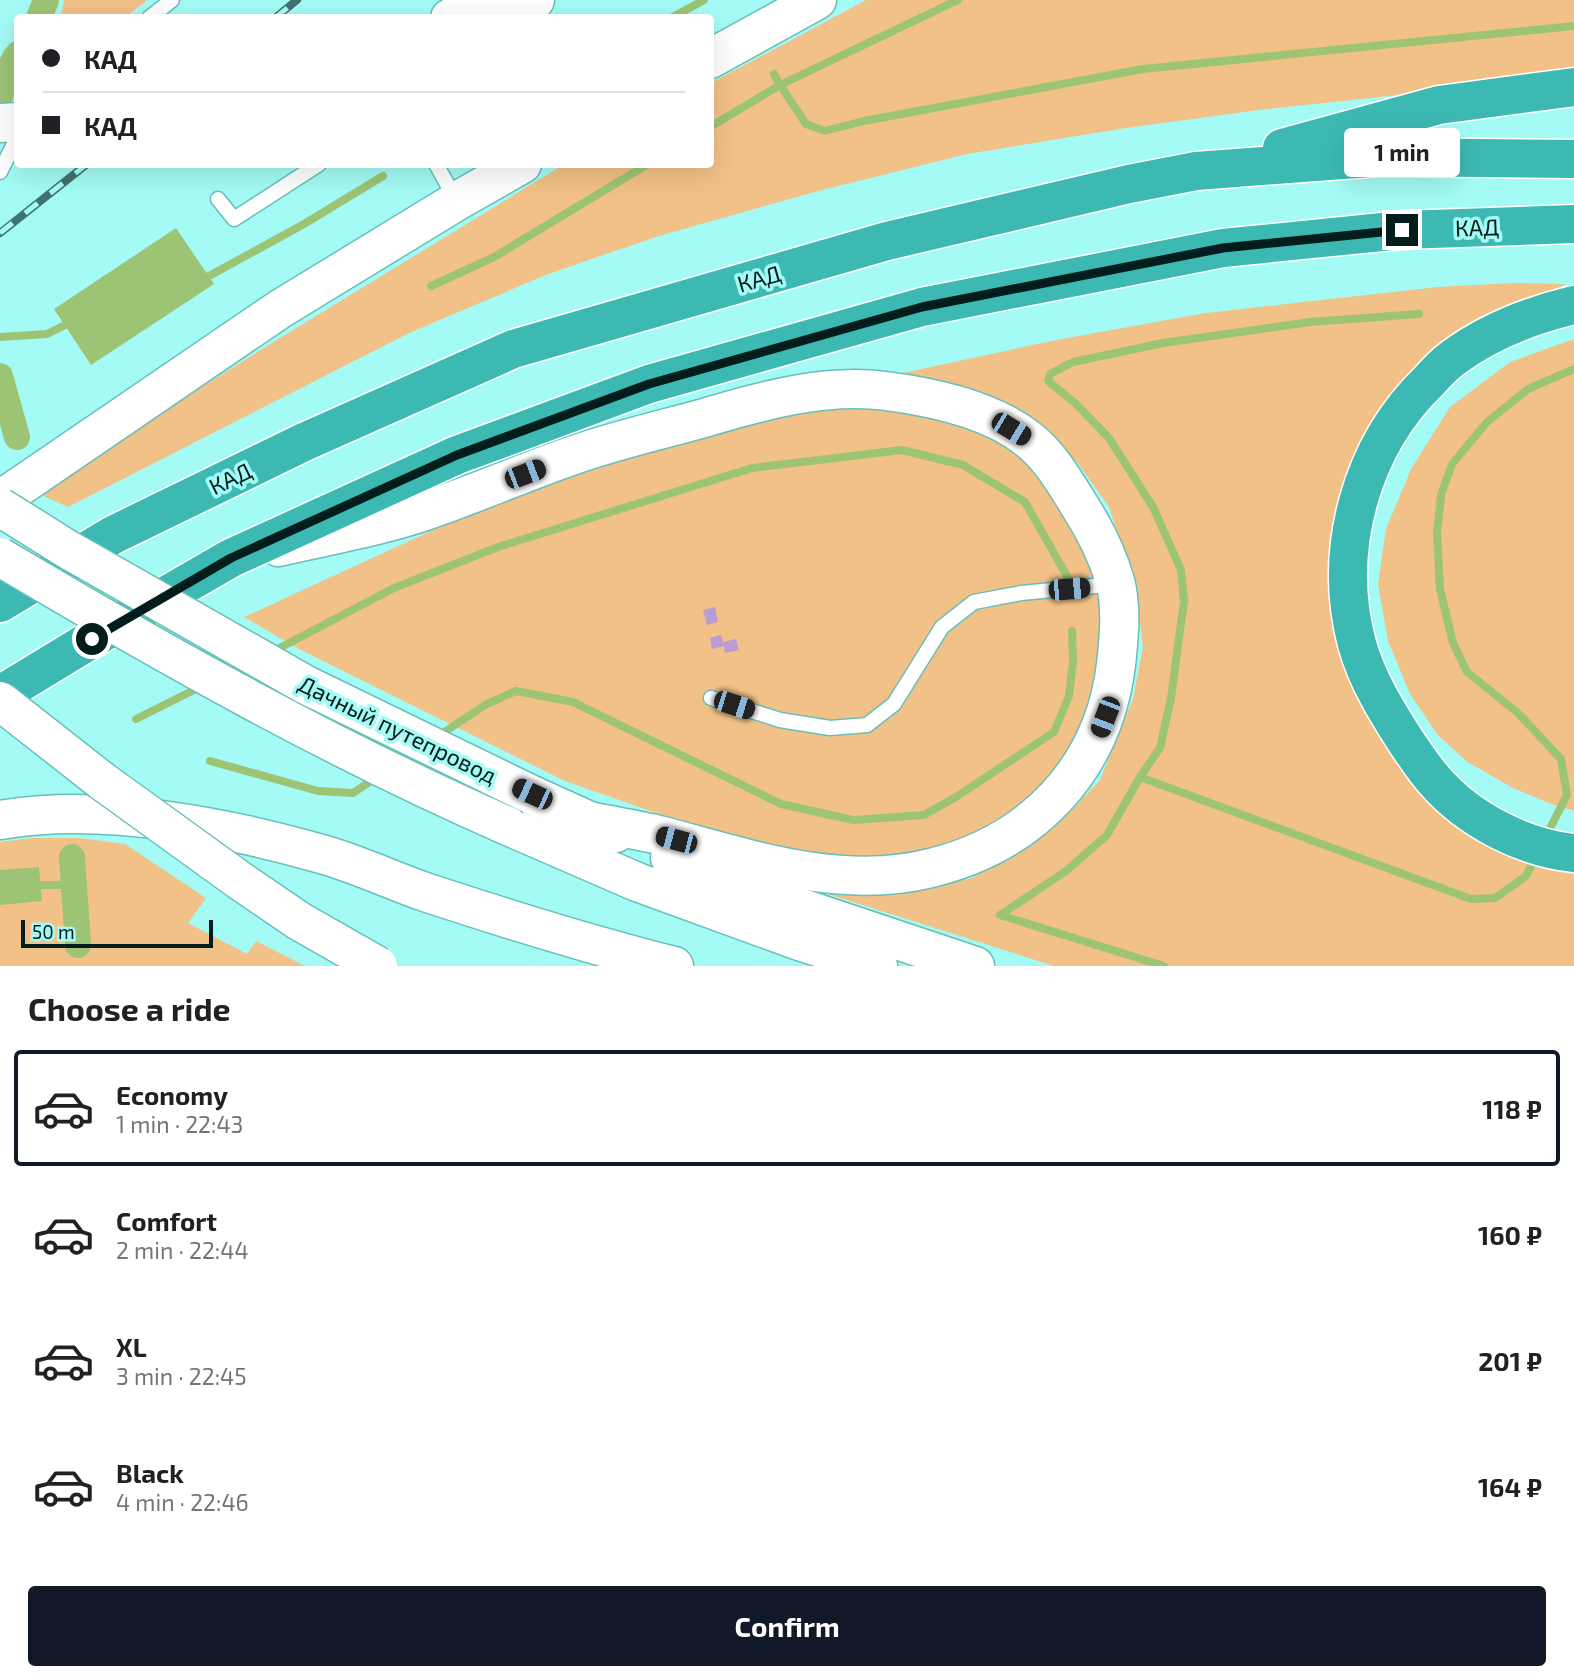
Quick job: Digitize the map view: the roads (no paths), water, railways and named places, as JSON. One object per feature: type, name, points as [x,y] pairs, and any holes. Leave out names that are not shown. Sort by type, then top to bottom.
[{"type":"highway","points":[[1196,171],[1439,105],[1574,88]]},
{"type":"highway","name":"КАД","points":[[0,603],[113,536],[304,442],[513,349],[887,242],[1129,184],[1196,171],[1382,157],[1574,159]]},
{"type":"highway","name":"КАД","points":[[0,698],[115,625],[231,558],[457,455],[649,384],[922,307],[1223,248],[1402,230],[1574,224]]},
{"type":"highway","points":[[1574,305],[1552,310],[1502,330],[1452,358],[1417,392],[1388,429],[1365,476],[1354,516],[1348,566],[1350,604],[1357,643],[1370,679],[1386,711],[1427,771],[1464,808],[1504,832],[1549,850],[1574,853]]},
{"type":"main road","points":[[458,14],[486,0]]},
{"type":"main road","points":[[498,14],[535,0]]},
{"type":"main road","points":[[714,57],[817,0]]},
{"type":"main road","points":[[0,500],[280,309],[515,168]]},
{"type":"main road","points":[[231,558],[421,513],[577,454],[768,399],[834,391],[883,390],[945,402],[993,418],[1028,439],[1053,465],[1091,524],[1116,584],[1120,635],[1114,683],[1092,750],[1073,780],[1012,836],[974,854],[930,869],[870,876],[806,872],[741,858],[654,834],[593,822]]},
{"type":"main road","name":"Дачный путепровод","points":[[0,507],[67,549],[306,685],[532,794],[719,880],[975,966]]},
{"type":"main road","name":"Дачный путепровод","points":[[0,557],[85,608],[378,766],[637,882],[802,942],[878,966]]},
{"type":"main road","points":[[0,698],[102,781],[239,880],[299,921],[378,966]]},
{"type":"main road","points":[[0,820],[91,814],[168,822],[251,836],[327,856],[438,896],[615,951],[674,966]]},
{"type":"lane","points":[[154,14],[172,0]]},
{"type":"lane","points":[[0,172],[14,144]]},
{"type":"lane","points":[[218,200],[234,219],[313,168]]},
{"type":"lane","points":[[438,168],[457,201]]},
{"type":"lane","points":[[711,698],[780,720],[831,728],[867,725],[894,704],[942,627],[974,602],[1021,593],[1116,584]]},
{"type":"waterway","points":[[41,14],[46,0]]},
{"type":"waterway","points":[[678,14],[704,0]]},
{"type":"waterway","points":[[958,0],[780,85],[806,124],[825,131],[864,121],[1143,69],[1574,26]]},
{"type":"waterway","points":[[0,96],[14,60]]},
{"type":"waterway","points":[[714,125],[780,85],[774,74]]},
{"type":"waterway","points":[[431,286],[494,257],[641,168]]},
{"type":"waterway","points":[[209,276],[304,224],[383,176]]},
{"type":"waterway","points":[[1140,777],[1160,748],[1171,698],[1184,601],[1181,570],[1153,507],[1109,438],[1075,403],[1048,381],[1050,374],[1073,362],[1163,343],[1310,322],[1419,314]]},
{"type":"waterway","points":[[0,337],[47,334],[65,325]]},
{"type":"waterway","points":[[1545,838],[1567,795],[1561,759],[1518,713],[1467,672],[1453,643],[1440,589],[1437,533],[1441,495],[1452,464],[1487,422],[1528,389],[1574,369]]},
{"type":"waterway","points":[[0,376],[17,437]]},
{"type":"waterway","points":[[272,652],[394,588],[498,547],[752,468],[902,450],[963,465],[1025,502],[1068,578]]},
{"type":"waterway","points":[[437,737],[485,705],[516,691],[573,702],[781,804],[853,820],[924,815],[1054,732],[1069,696],[1073,663],[1072,631]]},
{"type":"waterway","points":[[136,719],[200,687]]},
{"type":"waterway","points":[[210,761],[318,791],[353,793],[377,777]]},
{"type":"waterway","points":[[1164,966],[1000,915],[1066,871],[1107,835],[1140,777],[1471,899],[1495,898],[1526,876],[1536,856]]},
{"type":"waterway","points":[[72,857],[78,945]]},
{"type":"waterway","points":[[40,885],[74,885]]},
{"type":"railway","points":[[280,14],[297,0]]},
{"type":"railway","points":[[0,233],[82,168]]}]
